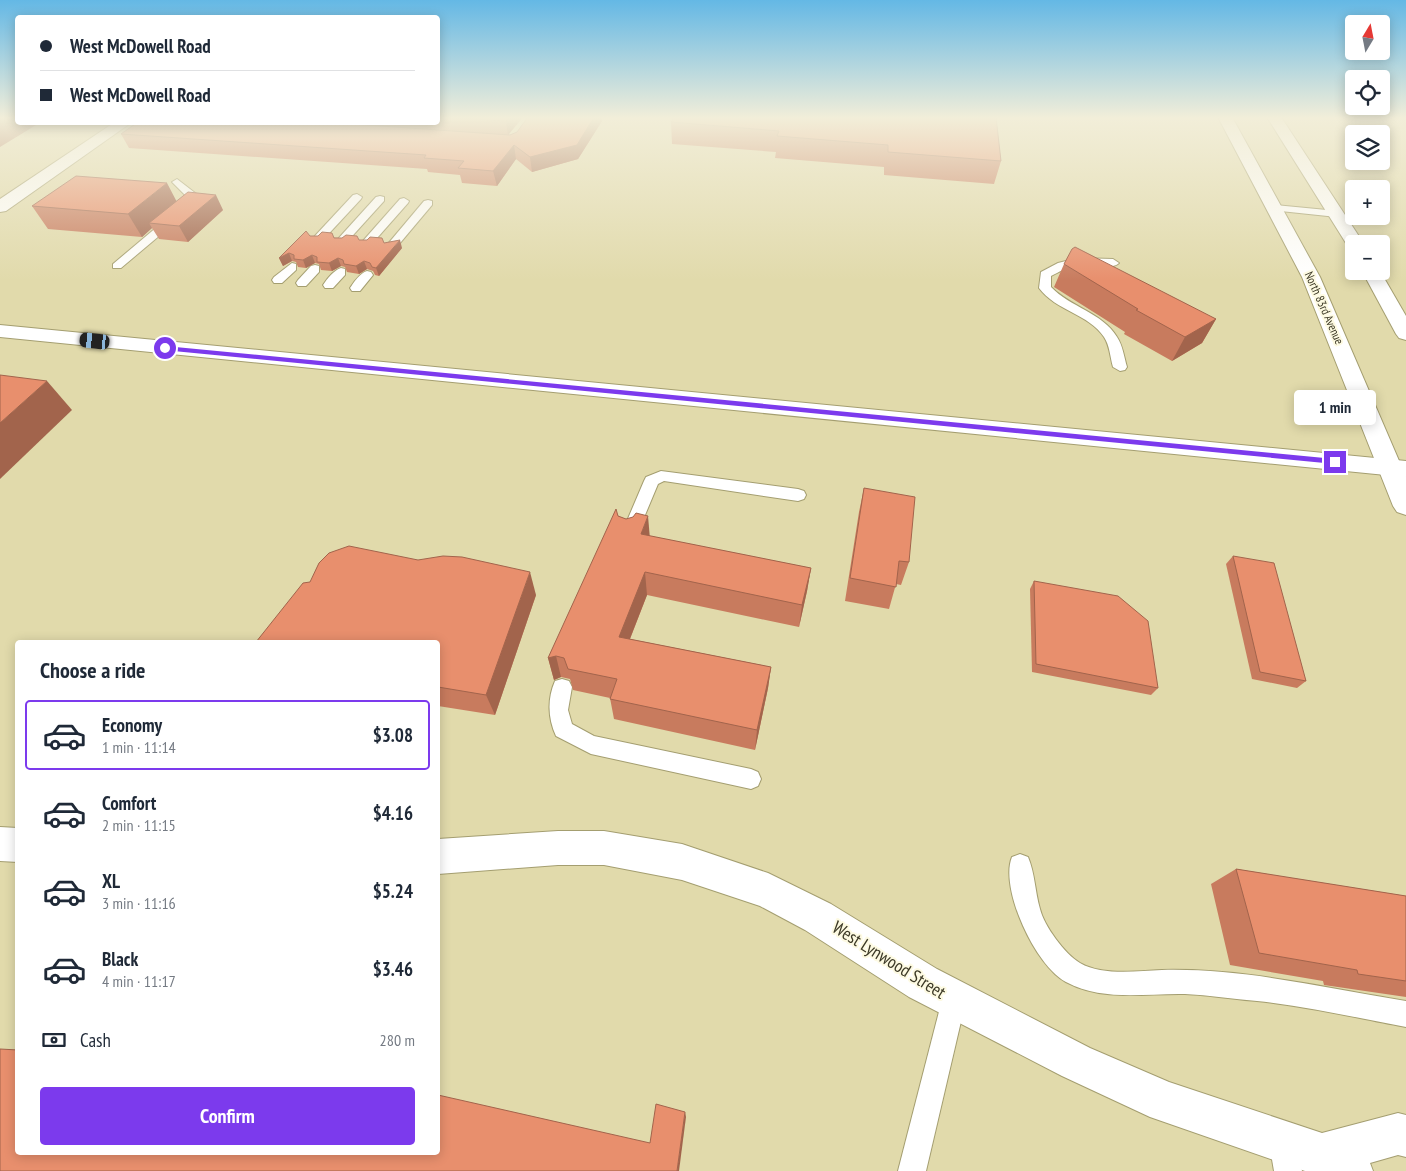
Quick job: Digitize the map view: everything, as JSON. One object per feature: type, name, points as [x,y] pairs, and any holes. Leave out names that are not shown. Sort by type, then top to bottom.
[{"type":"main road","points":[[0,207],[52,172]]},
{"type":"main road","name":"North 83rd Avenue","points":[[1255,172],[1320,298],[1398,468],[1406,506]]},
{"type":"main road","points":[[1309,172],[1350,235]]},
{"type":"main road","points":[[1376,280],[1406,334]]},
{"type":"main road","points":[[0,332],[1398,468]]},
{"type":"main road","points":[[0,844],[15,845]]},
{"type":"main road","name":"West Lynwood Street","points":[[440,857],[558,848],[604,848],[682,862],[768,892],[818,917],[923,984],[1076,1062],[1165,1102],[1311,1160],[1398,1134],[1406,1136]]},
{"type":"lane","points":[[117,266],[196,198],[177,182]]},
{"type":"lane","points":[[317,240],[357,198]]},
{"type":"lane","points":[[341,242],[380,199]]},
{"type":"lane","points":[[366,244],[404,201]]},
{"type":"lane","points":[[391,247],[428,203]]},
{"type":"lane","points":[[1275,208],[1337,214]]},
{"type":"lane","points":[[1113,263],[1083,260],[1059,266],[1045,275],[1045,288],[1051,296],[1102,327],[1110,336],[1120,367]]},
{"type":"lane","points":[[278,280],[292,267]]},
{"type":"lane","points":[[302,283],[315,269]]},
{"type":"lane","points":[[329,285],[341,272]]},
{"type":"lane","points":[[356,288],[367,275]]},
{"type":"lane","points":[[629,534],[652,481],[661,476],[798,495]]},
{"type":"lane","points":[[562,687],[558,710],[562,730],[591,745],[751,779]]},
{"type":"lane","points":[[1020,866],[1029,914],[1048,949],[1073,972],[1111,984],[1185,982],[1260,989],[1406,1014]]},
{"type":"lane","points":[[912,1171],[954,1000]]},
{"type":"building","points":[[76,176],[167,183],[128,214],[32,206]]},
{"type":"building","points":[[188,192],[216,195],[179,226],[149,223]]},
{"type":"building","points":[[306,231],[310,236],[318,236],[322,232],[332,233],[334,238],[342,238],[346,235],[357,236],[359,240],[367,240],[370,237],[382,238],[384,243],[400,240],[376,268],[364,261],[356,266],[344,264],[343,260],[338,258],[329,263],[317,262],[317,257],[312,255],[303,260],[294,259],[294,255],[289,253],[279,258]]},
{"type":"building","points":[[1075,247],[1216,319],[1185,337],[1136,310],[1138,309],[1064,264]]},
{"type":"building","points":[[0,375],[47,381],[0,423]]},
{"type":"building","points":[[864,488],[915,497],[909,562],[899,561],[896,587],[850,578]]},
{"type":"building","points":[[616,509],[618,516],[626,519],[633,517],[636,513],[648,516],[641,534],[811,568],[802,605],[645,572],[619,637],[771,667],[757,730],[610,699],[617,679],[568,669],[564,658],[556,656],[548,658]]},
{"type":"building","points":[[349,546],[418,560],[443,556],[462,557],[530,572],[486,695],[440,687],[440,640],[258,640],[303,583],[310,582],[319,563],[329,553]]},
{"type":"building","points":[[1233,556],[1274,563],[1306,681],[1260,672]]},
{"type":"building","points":[[1034,581],[1118,596],[1148,621],[1158,688],[1036,664]]},
{"type":"building","points":[[1236,869],[1406,896],[1406,981],[1358,974],[1357,970],[1259,953]]},
{"type":"building","points":[[0,1049],[15,1050],[15,1155],[440,1155],[440,1095],[650,1143],[656,1104],[685,1112],[677,1171],[0,1171]]},
{"type":"route","points":[[165,348],[1335,462]]}]
